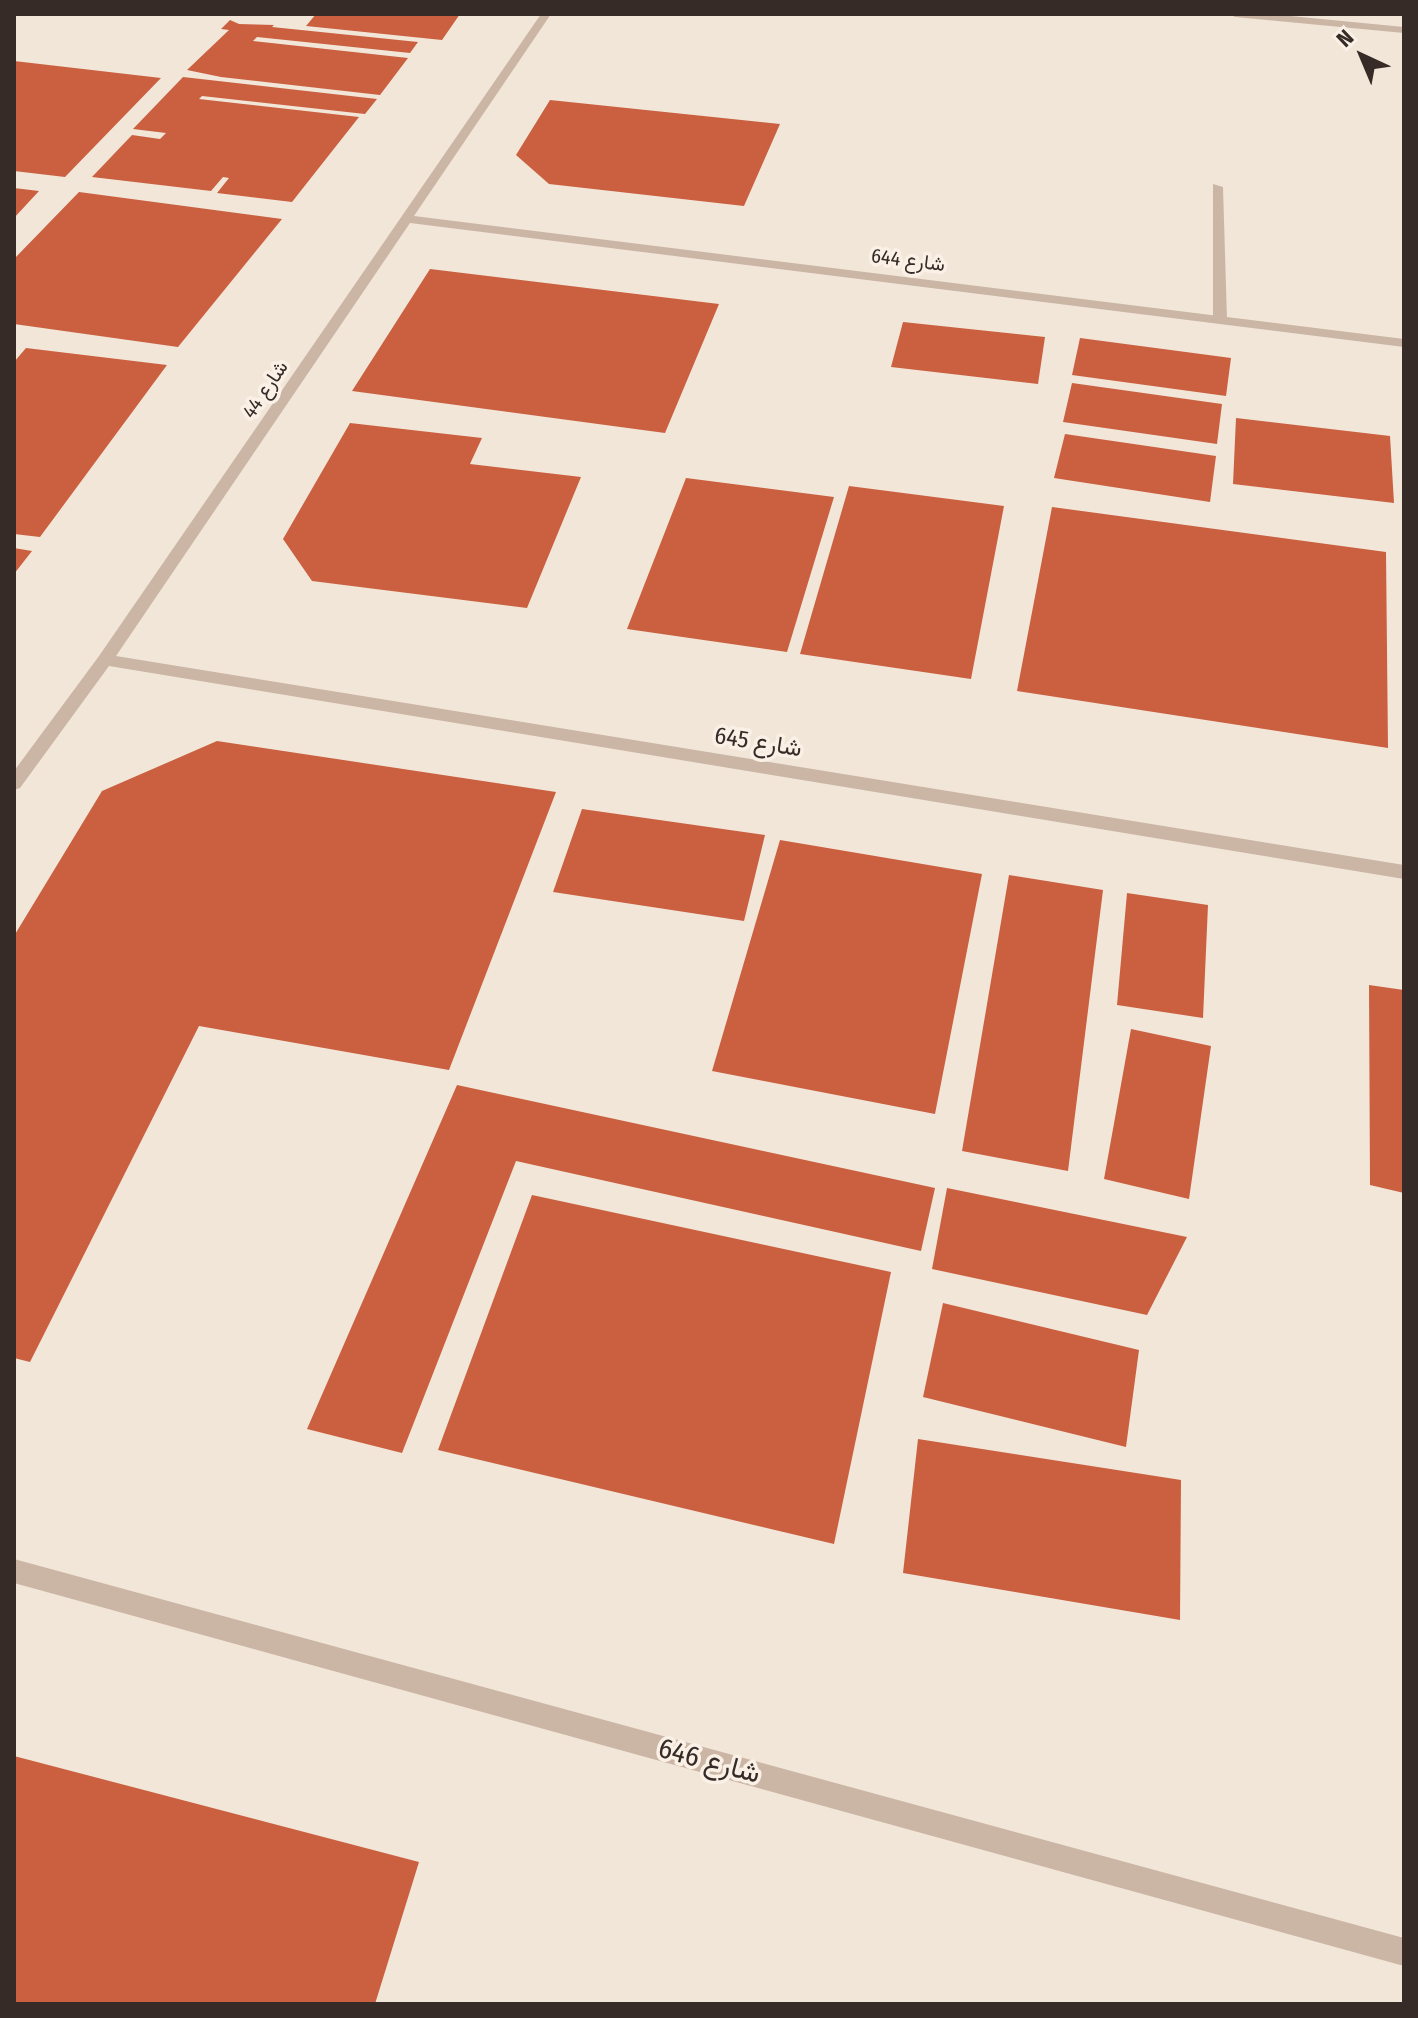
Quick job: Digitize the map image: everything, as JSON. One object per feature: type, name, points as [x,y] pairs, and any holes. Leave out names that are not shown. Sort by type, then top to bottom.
[{"type":"street","name":"شارع 44","points":[[14,784],[105,660],[546,14]]},
{"type":"street","points":[[1235,14],[1404,30]]},
{"type":"street","points":[[1217,187],[1220,320]]},
{"type":"street","name":"شارع 644","points":[[406,219],[1404,343]]},
{"type":"street","name":"شارع 645","points":[[105,660],[1404,872]]},
{"type":"street","name":"شارع 646","points":[[14,1571],[1404,1952]]},
{"type":"building","points":[[316,14],[460,14],[442,40],[306,26]]},
{"type":"building","points":[[230,20],[239,24],[274,25],[272,27],[418,42],[410,53],[257,37],[253,41],[408,58],[380,95],[221,77],[187,70],[229,30],[221,29]]},
{"type":"building","points":[[14,61],[161,78],[65,177],[14,171]]},
{"type":"building","points":[[183,77],[377,99],[365,114],[202,96],[199,99],[359,117],[292,202],[217,193],[229,178],[223,177],[211,191],[92,177],[132,135],[160,139],[166,133],[133,129]]},
{"type":"building","points":[[550,100],[780,124],[744,206],[549,184],[516,155]]},
{"type":"building","points":[[14,188],[39,191],[14,218]]},
{"type":"building","points":[[79,192],[282,219],[178,347],[14,324],[14,259]]},
{"type":"building","points":[[430,269],[719,304],[665,433],[352,391]]},
{"type":"building","points":[[903,322],[1045,337],[1038,384],[891,367]]},
{"type":"building","points":[[1080,338],[1231,358],[1226,396],[1072,375]]},
{"type":"building","points":[[26,348],[167,365],[40,537],[14,534],[14,362]]},
{"type":"building","points":[[1072,383],[1222,404],[1217,444],[1063,422]]},
{"type":"building","points":[[1236,418],[1390,436],[1394,503],[1233,484]]},
{"type":"building","points":[[350,423],[482,438],[470,464],[581,477],[527,608],[312,581],[283,539]]},
{"type":"building","points":[[1065,434],[1216,456],[1210,502],[1054,478]]},
{"type":"building","points":[[686,478],[834,497],[787,652],[627,629]]},
{"type":"building","points":[[849,486],[1004,506],[971,679],[800,654]]},
{"type":"building","points":[[1052,507],[1386,552],[1388,748],[1017,691]]},
{"type":"building","points":[[14,548],[32,551],[14,574]]},
{"type":"building","points":[[217,741],[556,792],[449,1070],[199,1026],[30,1362],[14,1358],[14,936],[102,791]]},
{"type":"building","points":[[582,809],[765,835],[744,921],[553,892]]},
{"type":"building","points":[[780,840],[982,874],[935,1114],[712,1071]]},
{"type":"building","points":[[1009,875],[1103,890],[1068,1171],[962,1151]]},
{"type":"building","points":[[1127,893],[1208,905],[1203,1018],[1117,1005]]},
{"type":"building","points":[[1369,985],[1404,990],[1404,1193],[1370,1185]]},
{"type":"building","points":[[1131,1029],[1211,1046],[1189,1199],[1104,1179]]},
{"type":"building","points":[[457,1085],[935,1188],[921,1251],[516,1161],[402,1453],[307,1429]]},
{"type":"building","points":[[947,1188],[1187,1237],[1147,1315],[932,1269]]},
{"type":"building","points":[[532,1195],[891,1272],[834,1544],[438,1450]]},
{"type":"building","points":[[943,1303],[1139,1350],[1126,1447],[923,1397]]},
{"type":"building","points":[[918,1439],[1181,1480],[1180,1620],[903,1573]]},
{"type":"building","points":[[14,1756],[419,1862],[375,2004],[14,2004]]}]
